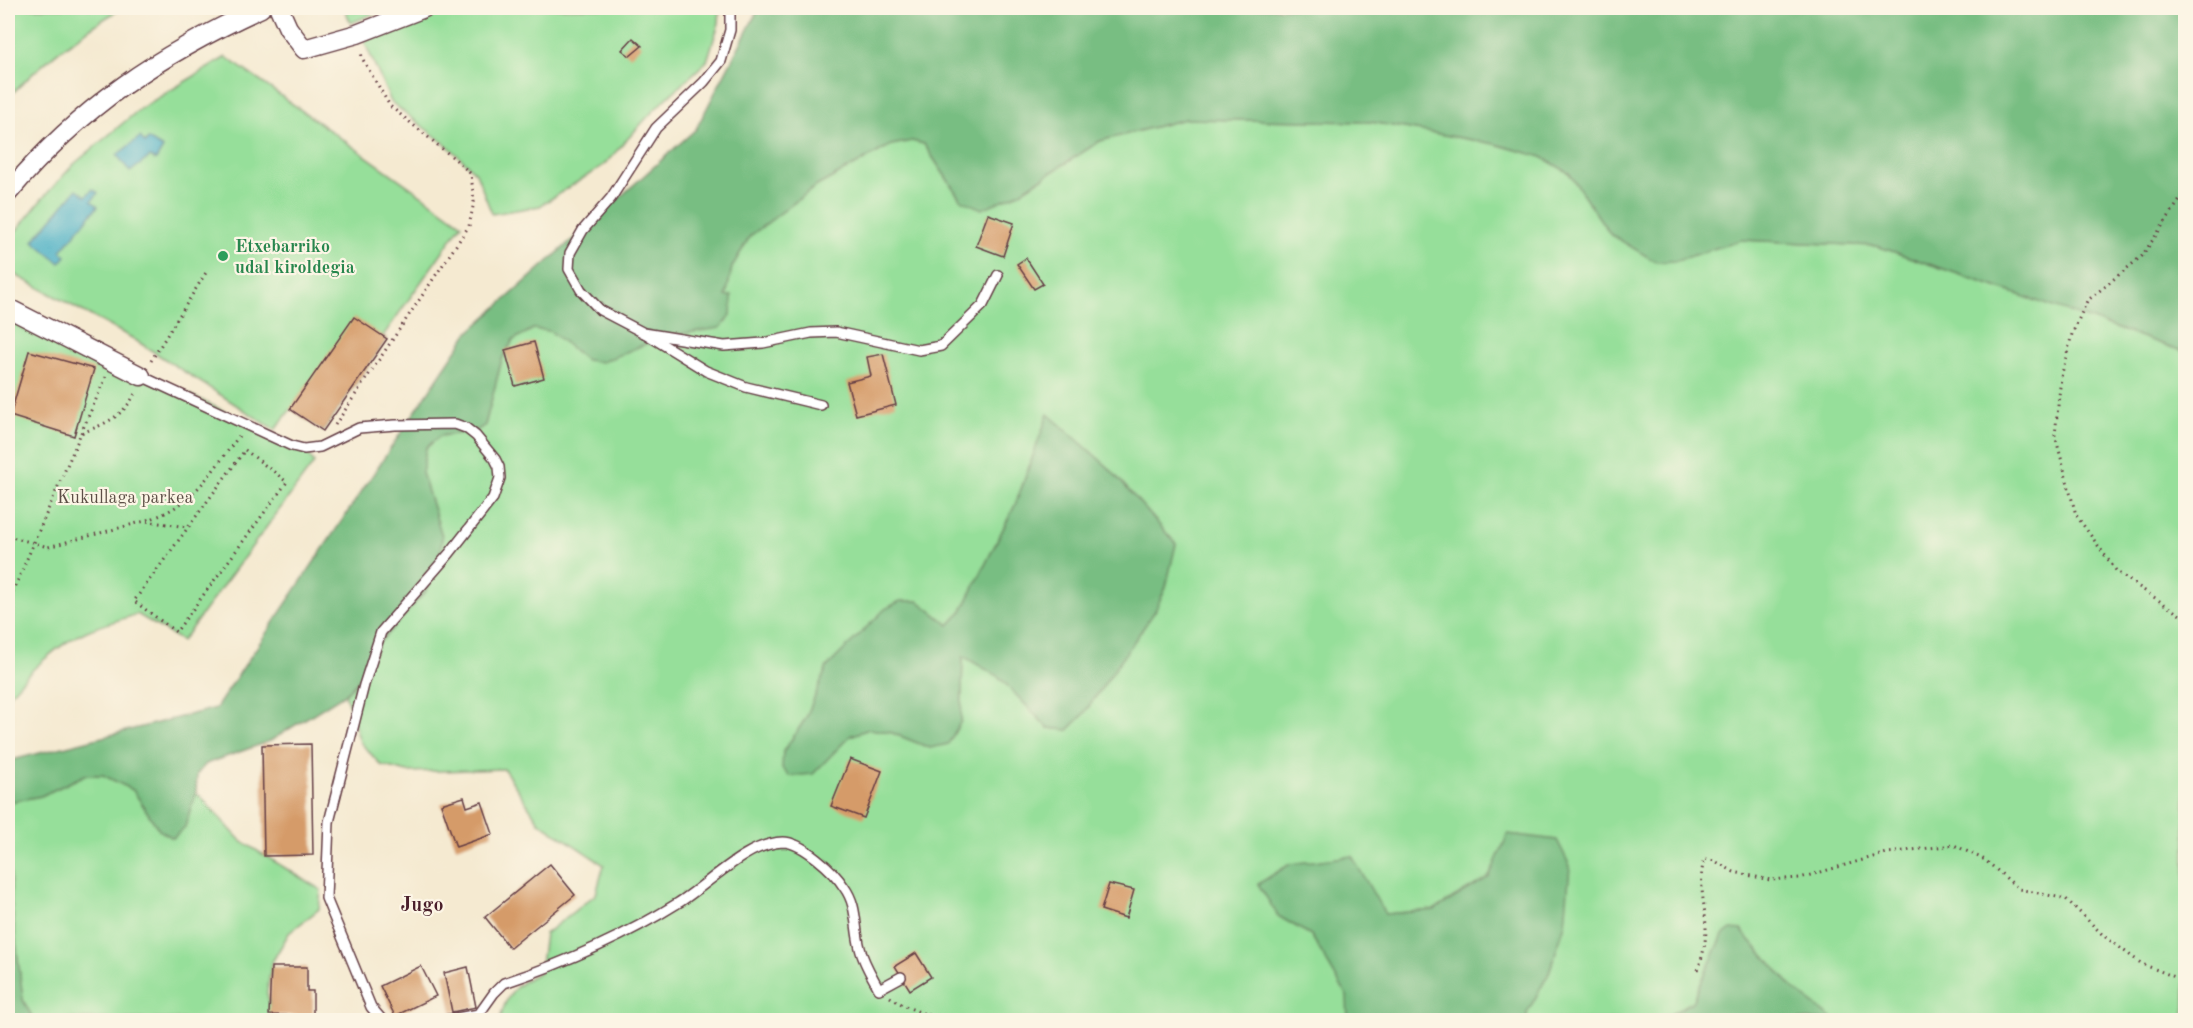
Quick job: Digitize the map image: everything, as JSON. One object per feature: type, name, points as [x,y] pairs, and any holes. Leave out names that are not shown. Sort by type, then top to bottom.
[{"type":"street","points":[[8,193],[34,162],[73,124],[131,79],[199,37],[261,8]]},
{"type":"street","points":[[279,8],[288,28],[304,50],[357,34],[424,8]]},
{"type":"street","points":[[8,308],[141,376]]},
{"type":"lane","points":[[730,8],[730,30],[721,61],[704,82],[656,128],[611,198],[583,230],[570,253],[569,269],[581,290],[600,310],[644,333],[706,372],[746,387],[821,405]]},
{"type":"lane","points":[[644,333],[724,346],[763,343],[811,333],[836,332],[919,350],[941,345],[983,305],[998,275]]},
{"type":"lane","points":[[141,376],[292,446],[304,449],[320,447],[358,428],[456,424],[476,436],[499,467],[500,478],[493,498],[449,554],[381,632],[364,685],[329,822],[326,898],[371,1007],[382,1020]]},
{"type":"lane","points":[[446,1020],[482,1017],[485,1004],[504,983],[605,943],[678,903],[760,847],[781,842],[791,843],[803,849],[828,868],[843,885],[854,905],[860,948],[879,989],[902,976]]},
{"type":"path","points":[[320,447],[469,226],[474,202],[471,174],[390,106],[362,58],[357,34]]},
{"type":"path","points":[[2186,191],[2142,256],[2087,302],[2072,334],[2061,377],[2055,435],[2076,515],[2117,572],[2186,619]]},
{"type":"path","points":[[81,433],[101,426],[117,416],[133,398],[141,376],[207,271]]},
{"type":"path","points":[[8,603],[112,363]]},
{"type":"path","points":[[8,536],[48,547],[168,513],[188,500],[248,425]]},
{"type":"path","points":[[245,450],[287,482],[176,632],[134,600],[188,527],[245,450]]},
{"type":"path","points":[[145,521],[188,527]]},
{"type":"path","points":[[1698,970],[1704,951],[1706,926],[1700,876],[1704,859],[1715,861],[1734,872],[1770,880],[1800,878],[1887,853],[1954,846],[1985,860],[2019,889],[2066,899],[2104,936],[2142,964],[2175,976],[2186,976]]},
{"type":"path","points":[[879,989],[904,1007],[932,1017],[951,1020]]},
{"type":"green space","points":[[8,8],[122,8],[62,49],[8,98]]},
{"type":"green space","points":[[344,8],[388,8],[351,23]]},
{"type":"green space","points":[[445,8],[720,8],[719,23],[707,61],[653,111],[604,165],[540,206],[492,214],[476,173],[449,147],[391,102],[364,41]]},
{"type":"green space","points":[[759,8],[2185,8],[2185,352],[1877,246],[1741,240],[1675,261],[1656,262],[1610,234],[1569,173],[1542,157],[1495,144],[1371,122],[1185,119],[1100,141],[1019,193],[982,209],[961,200],[924,144],[912,141],[891,145],[815,187],[750,236],[732,267],[726,296],[732,296],[731,315],[720,328],[665,336],[602,362],[586,360],[550,331],[533,329],[513,340],[502,359],[485,425],[476,431],[440,436],[426,448],[422,473],[442,536],[440,567],[426,591],[379,643],[363,675],[345,694],[270,741],[206,764],[197,774],[196,792],[185,827],[173,838],[159,830],[133,790],[103,775],[85,775],[41,796],[9,802],[11,901],[23,1000],[34,1020],[8,1020],[8,761],[216,708],[468,333],[696,129]]},
{"type":"green space","name":"Etxebarriko udal kiroldegia","points":[[226,57],[462,224],[383,336],[387,339],[323,431],[291,409],[275,430],[132,338],[8,271],[8,241],[74,164],[141,108]]},
{"type":"green space","points":[[1185,119],[1371,122],[1495,144],[1542,157],[1569,173],[1610,234],[1675,261],[1741,240],[1877,246],[2185,352],[2185,1020],[1834,1020],[1794,989],[1741,930],[1723,936],[1692,1002],[1661,1020],[1527,1020],[1527,1013],[1549,973],[1489,877],[1434,910],[1385,914],[1278,916],[1311,935],[1348,996],[1348,1020],[500,1020],[505,1003],[513,990],[540,972],[545,934],[596,894],[604,865],[539,822],[504,769],[407,772],[381,765],[360,742],[345,694],[363,675],[379,643],[426,591],[442,536],[422,473],[426,448],[440,436],[476,431],[485,425],[502,359],[513,340],[533,329],[550,331],[586,360],[731,296],[726,296],[732,267],[750,236],[815,187],[891,145],[912,141],[924,144],[961,200],[1019,193],[1100,141]],"holes":[[[1048,415],[1108,467],[1176,544],[1155,611],[1083,715],[1068,730],[1048,728],[999,677],[963,655],[961,721],[930,748],[890,732],[869,729],[850,736],[783,752],[806,718],[827,667],[918,601],[949,625],[962,611],[1016,503]]]},
{"type":"green space","name":"Kukullaga parkea","points":[[8,308],[304,449],[314,463],[182,641],[137,614],[76,636],[34,669],[8,697]]},
{"type":"green space","points":[[1048,414],[1108,467],[1176,544],[1166,587],[1155,611],[1083,715],[1068,730],[1048,728],[999,677],[963,656],[961,721],[948,744],[930,748],[890,732],[869,729],[850,736],[813,774],[789,776],[782,768],[783,752],[806,718],[827,667],[885,609],[900,601],[918,601],[949,625],[962,611],[1016,503]]},
{"type":"green space","points":[[85,775],[103,775],[133,790],[159,830],[185,827],[196,792],[241,841],[321,890],[319,909],[289,933],[271,964],[267,993],[273,1020],[33,1019],[23,1000],[11,901],[8,802],[41,796]]},
{"type":"green space","points":[[1508,834],[1557,840],[1570,866],[1565,924],[1549,973],[1527,1013],[1527,1020],[1348,1020],[1347,996],[1311,935],[1278,916],[1258,884],[1290,864],[1352,856],[1385,914],[1434,910],[1489,877]]},
{"type":"green space","points":[[1731,929],[1741,930],[1794,989],[1834,1020],[1661,1020],[1692,1002],[1723,935]]},
{"type":"water","points":[[140,137],[145,143],[148,139],[163,148],[156,160],[150,157],[130,172],[117,155]]},
{"type":"water","points":[[77,189],[86,196],[93,189],[98,193],[92,201],[98,206],[61,251],[66,256],[60,263],[33,241]]},
{"type":"building","points":[[633,38],[642,46],[630,56],[622,50]]},
{"type":"building","points":[[988,214],[1014,223],[1003,256],[976,246]]},
{"type":"building","points":[[1026,258],[1043,284],[1034,289],[1017,264]]},
{"type":"building","points":[[354,317],[387,339],[323,431],[290,409]]},
{"type":"building","points":[[534,342],[544,378],[515,386],[505,350]]},
{"type":"building","points":[[29,351],[94,369],[74,436],[10,416]]},
{"type":"building","points":[[883,354],[896,405],[856,415],[847,382],[871,376],[867,357]]},
{"type":"building","points":[[311,744],[313,855],[264,856],[262,745]]},
{"type":"building","points":[[850,759],[882,771],[864,818],[831,806]]},
{"type":"building","points":[[464,797],[467,807],[482,802],[493,834],[456,847],[441,804]]},
{"type":"building","points":[[550,864],[575,895],[510,948],[485,917]]},
{"type":"building","points":[[1109,884],[1134,890],[1126,918],[1101,910]]},
{"type":"building","points":[[916,953],[931,977],[910,990],[895,966]]},
{"type":"building","points":[[421,966],[436,996],[395,1016],[380,986]]},
{"type":"building","points":[[271,967],[307,967],[307,991],[313,991],[313,1016],[269,1015]]},
{"type":"building","points":[[468,967],[476,1007],[452,1012],[444,973]]},
{"type":"place","name":"Etxebarriko udal kiroldegia","points":[[223,256]]},
{"type":"district","name":"Jugo","points":[[422,904]]}]
